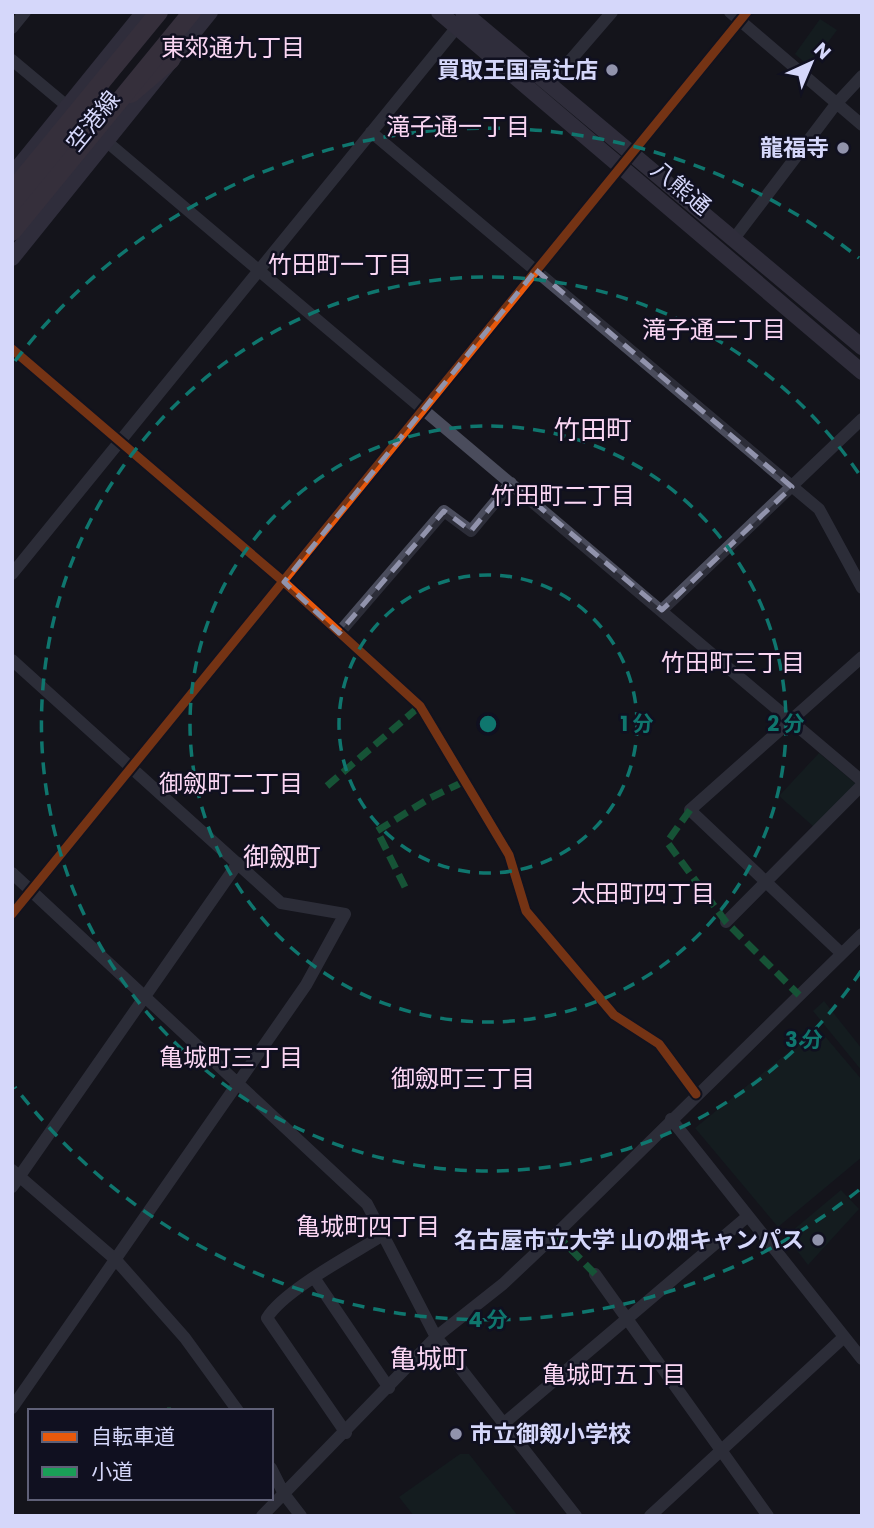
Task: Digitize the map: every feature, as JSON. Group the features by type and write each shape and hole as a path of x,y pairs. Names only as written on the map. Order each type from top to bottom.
{"highway":[{"path":"15,204 159,12"},
{"path":"12,232 192,12"},
{"path":"15,204 73,143 171,60"}],"main road":[{"name":"空港線","path":"12,175 144,12"},
{"name":"空港線","path":"12,258 209,12"},
{"name":"八熊通","path":"439,12 464,17 549,85 626,161 733,240 862,347"},
{"name":"八熊通","path":"464,17 862,372"}],"street":[{"path":"12,28 25,12"},
{"path":"549,85 612,12"},
{"path":"12,915 626,161 739,15 862,125"},
{"path":"12,574 464,17"},
{"path":"12,60 67,106"},
{"path":"733,240 836,104 862,76"},
{"path":"371,132 818,509 862,588"},
{"path":"106,141 261,269 862,783 726,922"},
{"path":"12,349 284,582 420,706 509,855 526,911 541,932 614,1015 659,1044 696,1094"},
{"path":"662,610 862,419"},
{"path":"339,633 444,511 471,531 511,483"},
{"path":"12,660 281,903 345,914 306,985 12,1408"},
{"path":"841,953 690,810 789,719 860,662"},
{"path":"236,1409 185,1338 116,1259 15,1178 147,996 239,863"},
{"path":"12,873 147,996 237,1085 300,1139 367,1204 436,1337 576,1516"},
{"path":"262,1516 346,1433 436,1337 503,1284 862,934"},
{"path":"671,1119 862,1359"},
{"path":"503,1424 748,1216"},
{"path":"346,1433 267,1318 272,1310 315,1279 383,1235"},
{"path":"595,1274 768,1516"},
{"path":"315,1279 389,1388"},
{"path":"650,1516 844,1337"},
{"path":"273,1472 284,1494 301,1516"}],"highlighted area":[{"path":"536,270 792,487 662,610 511,483 471,531 444,511 339,633 284,582"}],"green space":[{"path":"820,19 837,30 810,67 795,54"},
{"path":"819,753 856,784 814,827 779,796"},
{"path":"824,1001 862,1049 862,1071 813,1011"},
{"path":"818,1028 862,1080 862,1157 778,1227 695,1128"},
{"path":"841,1190 859,1209 808,1265 786,1236"},
{"path":"460,1454 469,1454 518,1516 414,1516 399,1497"}],"marked path":[{"path":"327,786 420,706"},
{"path":"405,887 377,831 430,798 463,782"},
{"path":"690,810 667,842 726,922 799,995"},
{"path":"556,1234 595,1274"}],"cycle path":[{"path":"12,914 747,12"},
{"path":"12,349 284,582 420,706 509,855 526,911 614,1015 659,1044 696,1094"}],"place":[{"name":"買取王国高辻店","path":"612,70"},
{"name":"龍福寺","path":"843,148"},
{"name":"名古屋市立大学 山の畑キャンパス","path":"818,1240"},
{"name":"市立御剱小学校","path":"456,1434"}],"district":[{"name":"東郊通九丁目","path":"233,47"},
{"name":"滝子通一丁目","path":"458,126"},
{"name":"竹田町一丁目","path":"340,264"},
{"name":"滝子通二丁目","path":"714,329"},
{"name":"竹田町","path":"593,430"},
{"name":"竹田町二丁目","path":"563,495"},
{"name":"竹田町三丁目","path":"733,662"},
{"name":"御劔町二丁目","path":"231,783"},
{"name":"御劔町","path":"282,857"},
{"name":"太田町四丁目","path":"643,893"},
{"name":"亀城町三丁目","path":"231,1057"},
{"name":"御劔町三丁目","path":"463,1078"},
{"name":"亀城町四丁目","path":"368,1226"},
{"name":"亀城町","path":"429,1359"},
{"name":"亀城町五丁目","path":"614,1374"}]}
